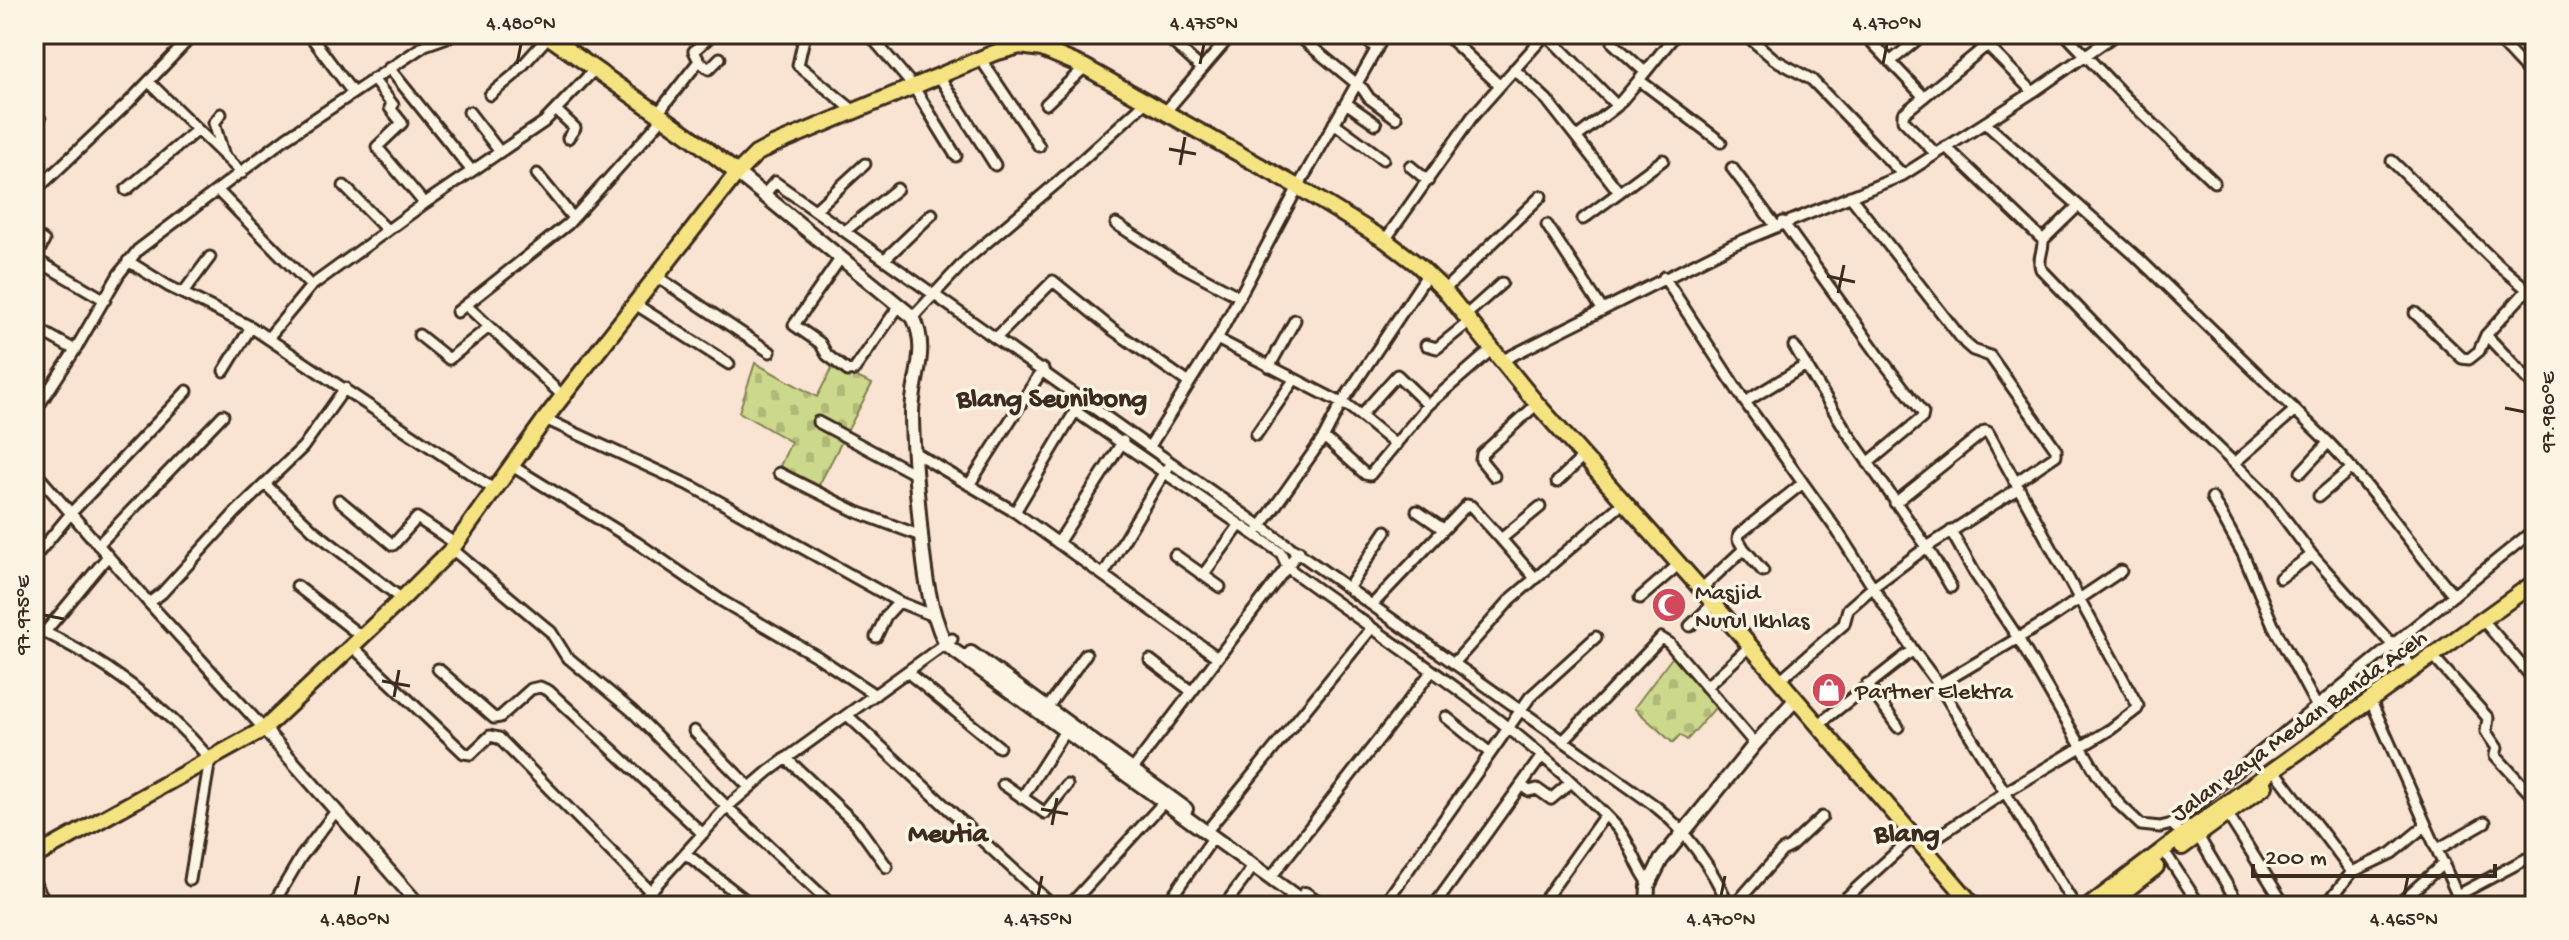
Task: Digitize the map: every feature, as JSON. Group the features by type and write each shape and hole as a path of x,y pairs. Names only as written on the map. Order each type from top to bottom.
{"highway":[{"path":"547,35 661,115 751,186"},
{"path":"34,857 264,729 402,599 454,546 545,419 656,276 751,186 756,154 980,58 1011,40 1085,67 1148,100 1385,240 1444,290 1537,404 1714,603 1974,906"},
{"name":"Jalan Raya Medan Banda Aceh","path":"2106,906 2168,857 2185,834 2228,815 2488,626 2535,582"},
{"name":"Jalan Raya Medan Banda Aceh","path":"2089,906 2413,668 2535,592"}],"main road":[{"path":"751,186 913,317 919,330 922,345 912,412 915,474 925,576 934,616 946,640 1065,731 1133,769 1212,832 1275,872 1308,902"},
{"path":"946,640 1048,707 1163,803 1212,832"},
{"path":"1648,894 1661,860 1755,744 1796,699"},
{"path":"1242,853 1253,867 1293,895 1323,906"}],"street":[{"path":"34,192 149,82 194,34"},
{"path":"309,34 353,93"},
{"path":"34,413 128,261 145,244 286,138 389,68 425,45 456,34"},
{"path":"713,34 694,51 699,61 709,69 720,58"},
{"path":"805,34 798,65 853,110"},
{"path":"869,34 913,86 956,156"},
{"path":"878,45 889,34"},
{"path":"1042,49 1052,34"},
{"path":"1166,111 1232,34"},
{"path":"1296,34 1396,118"},
{"path":"1359,34 1377,49"},
{"path":"1150,446 1217,339 1385,34"},
{"path":"1445,34 1499,85"},
{"path":"1385,240 1472,117 1546,34 1617,106"},
{"path":"1577,137 1617,106 1676,34"},
{"path":"1745,34 1774,59 1812,80 1903,175"},
{"path":"1864,34 1924,97"},
{"path":"1890,62 1924,34"},
{"path":"1976,34 2033,92"},
{"path":"2065,34 2127,99 2214,182"},
{"path":"1324,437 1368,475 1428,405 1496,355 1602,309 1779,223 1903,175 2033,92 2116,34"},
{"path":"2493,34 2535,79"},
{"path":"490,95 514,75 547,35"},
{"path":"1169,39 1202,69"},
{"path":"1613,43 1645,72"},
{"path":"1936,154 1902,119 1903,114 1987,45"},
{"path":"2523,66 2535,57"},
{"path":"980,58 1039,146"},
{"path":"563,396 489,327 461,308 573,218 661,115 699,61"},
{"path":"1046,104 1085,67"},
{"path":"389,68 472,171"},
{"path":"268,338 311,286 424,203 544,122 595,69"},
{"path":"1514,69 1547,100 1619,192"},
{"path":"939,76 995,165"},
{"path":"373,79 402,123 377,143 377,147 424,203"},
{"path":"1639,80 1721,142"},
{"path":"149,82 242,173"},
{"path":"913,317 966,260 1148,100"},
{"path":"1346,103 1376,124"},
{"path":"556,110 575,128 568,138"},
{"path":"469,112 500,152"},
{"path":"221,114 214,123 224,156"},
{"path":"1334,123 1383,159"},
{"path":"1985,123 2138,258 2328,443 2352,468 2454,595"},
{"path":"126,190 197,130"},
{"path":"1946,147 2043,240 2044,249 2039,263 2041,269 2142,374 2267,495 2312,555 2413,668"},
{"path":"1583,219 1663,160"},
{"path":"2392,161 2531,293 2486,335 2479,351 2471,358 2465,359 2415,313"},
{"path":"815,210 865,164"},
{"path":"1410,166 1428,181"},
{"path":"1732,168 1779,223 1923,413 1922,418 1868,463"},
{"path":"537,174 573,218"},
{"path":"751,186 775,182 1043,369 1654,805 1684,833 1731,906 1782,851 1822,817"},
{"path":"344,186 387,230"},
{"path":"845,231 897,189"},
{"path":"218,191 311,286"},
{"path":"1444,290 1541,196"},
{"path":"1780,680 1844,624 1848,609 1873,587 2056,455 2056,449 1990,356 1973,350 1965,343 1850,196"},
{"path":"2043,240 2078,206"},
{"path":"885,259 932,214"},
{"path":"1116,224 1180,265 1240,297"},
{"path":"1547,225 1602,309"},
{"path":"34,234 44,241 35,260 105,300"},
{"path":"183,293 210,257"},
{"path":"840,259 794,325 820,343 835,363 848,371 854,370 899,306"},
{"path":"128,261 251,327 495,490"},
{"path":"1254,535 1324,437 1341,404 1427,275"},
{"path":"656,276 770,352"},
{"path":"1664,277 1745,402 1939,685 2075,906"},
{"path":"997,337 1053,281 1112,329 1189,383"},
{"path":"1426,345 1437,348 1502,283"},
{"path":"635,304 729,364"},
{"path":"1269,367 1295,320"},
{"path":"34,327 75,350"},
{"path":"224,371 251,327"},
{"path":"419,335 449,359 489,327"},
{"path":"2486,335 2535,387"},
{"path":"1217,339 1361,415 1396,445"},
{"path":"1794,346 1951,587"},
{"path":"1745,402 1806,365"},
{"path":"969,485 1043,369"},
{"path":"1361,415 1397,375 1428,405"},
{"path":"1256,435 1294,380"},
{"path":"150,602 303,447 345,388"},
{"path":"34,558 76,508 187,391"},
{"path":"1015,512 1083,398"},
{"path":"1494,476 1481,460 1482,454 1537,404"},
{"path":"1075,411 1284,557 1288,568 1509,727 1542,756 1605,815 1632,847 1648,894 1637,906"},
{"path":"2234,463 2294,411"},
{"path":"102,540 223,415"},
{"path":"545,419 695,488 899,602 934,616"},
{"path":"818,422 915,474"},
{"path":"1058,543 1130,431"},
{"path":"1844,903 1919,841 2111,729 2138,706 1989,433 1985,431 1895,503"},
{"path":"2301,472 2328,443"},
{"path":"914,452 1015,512 1217,657"},
{"path":"1557,482 1584,456"},
{"path":"1103,575 1172,461"},
{"path":"512,466 875,695"},
{"path":"2319,496 2352,468"},
{"path":"779,473 857,512 921,536"},
{"path":"35,474 76,508 102,540 108,556 336,811 412,903"},
{"path":"1763,571 1744,549 1738,539 1739,534 1803,483"},
{"path":"265,484 313,530 402,599"},
{"path":"2212,498 2243,554 2273,625 2317,707"},
{"path":"339,500 392,545 397,544 417,518 454,546 551,632 566,656 632,711 727,807 833,906"},
{"path":"1455,662 1511,599 1624,502"},
{"path":"1373,604 1443,529 1470,505 1535,578"},
{"path":"1501,539 1540,507"},
{"path":"1417,511 1443,529"},
{"path":"1203,575 1239,526"},
{"path":"2185,834 2317,707 2535,529"},
{"path":"1349,587 1386,531"},
{"path":"1951,531 2104,784 2136,823 2185,834 2238,903"},
{"path":"1701,589 1744,549"},
{"path":"1133,769 1299,551"},
{"path":"1175,555 1220,587"},
{"path":"2280,578 2312,555"},
{"path":"45,632 108,556"},
{"path":"1640,598 1678,565"},
{"path":"1939,685 2121,571"},
{"path":"297,586 357,641 466,755 490,736 499,738 650,891"},
{"path":"876,637 886,616 899,602"},
{"path":"1690,626 1714,603"},
{"path":"2488,626 2535,681"},
{"path":"34,627 98,661 138,690 193,739 210,759 190,880"},
{"path":"1171,898 1212,832 1371,629"},
{"path":"1383,906 1522,709 1553,674 1596,637"},
{"path":"1564,740 1660,638 1669,643 1755,744"},
{"path":"637,906 702,833 749,787 946,640"},
{"path":"1706,687 1750,646"},
{"path":"1819,724 1913,650"},
{"path":"1048,707 1086,654"},
{"path":"1150,660 1191,691"},
{"path":"2438,662 2488,718 2486,732 2497,748 2495,755 2535,799"},
{"path":"438,669 494,718 500,717 531,689 540,687 549,691 702,833"},
{"path":"1275,872 1432,671"},
{"path":"907,672 999,747"},
{"path":"1867,684 1898,727"},
{"path":"2374,708 2462,906"},
{"path":"847,715 1053,906"},
{"path":"1446,717 1490,753"},
{"path":"694,731 749,787"},
{"path":"1022,798 1065,731"},
{"path":"1434,906 1542,756"},
{"path":"786,758 856,824 887,867"},
{"path":"2279,776 2352,872"},
{"path":"1521,785 1529,791 1537,789 1551,799 1571,782"},
{"path":"1003,784 1046,813 1067,785"},
{"path":"1069,906 1163,803"},
{"path":"292,906 275,901 301,857 336,811"},
{"path":"1540,906 1605,815"},
{"path":"2228,815 2285,906"},
{"path":"2438,849 2485,822"},
{"path":"2325,906 2352,872 2392,853 2426,825"},
{"path":"685,853 753,906"},
{"path":"2168,857 2200,906"},
{"path":"2458,895 2526,859"},
{"path":"2396,906 2444,863"},
{"path":"1224,906 1253,867"},
{"path":"34,882 48,906"},
{"path":"1285,906 1293,895"},
{"path":"2223,906 2232,900 2238,903"}],"green space":[{"path":"755,363 817,397 833,366 872,384 818,487 780,466 791,442 739,412"},
{"path":"1674,655 1716,707 1687,740 1680,735 1673,743 1634,708"}],"place":[{"name":"Masjid Nurul Ikhlas","path":"1669,605"},
{"name":"Partner Elektra","path":"1829,690"}],"district":[{"name":"Blang Seunibong","path":"1052,396"},
{"name":"Meutia","path":"948,831"},
{"name":"Blang","path":"1907,831"}]}
